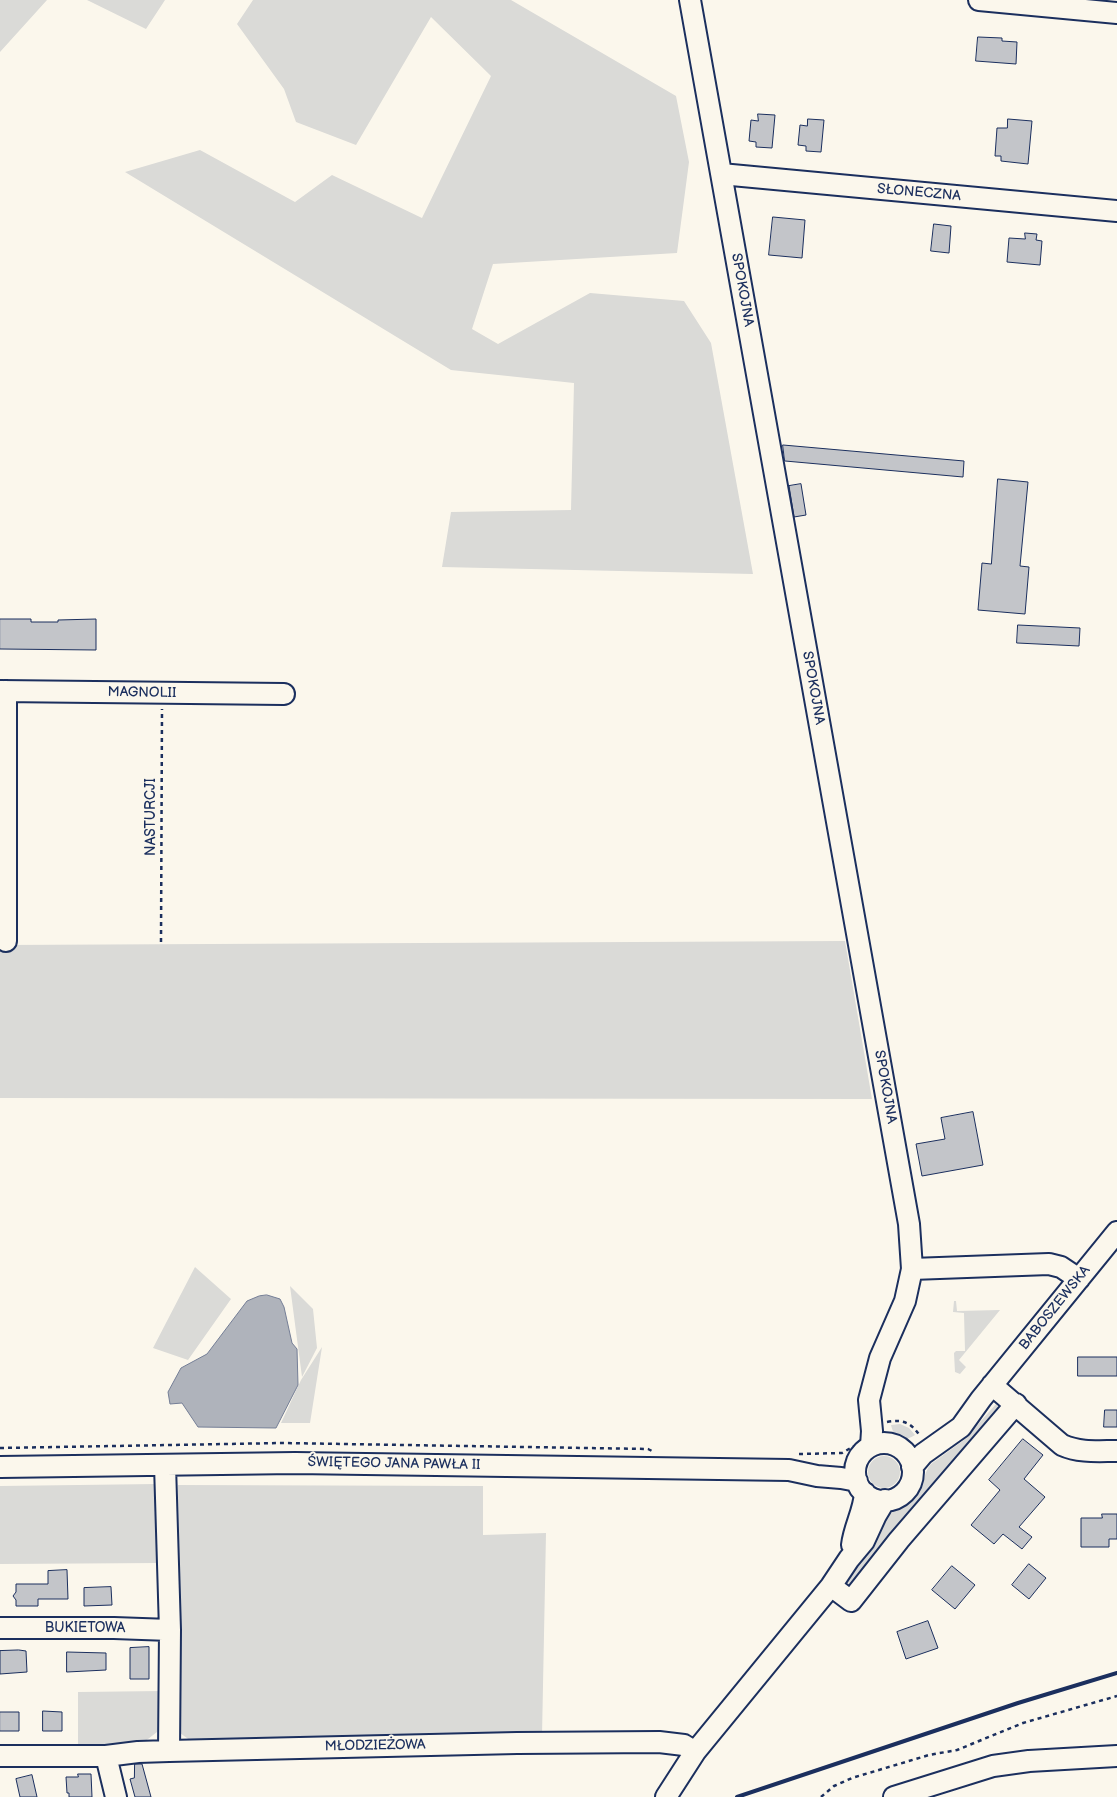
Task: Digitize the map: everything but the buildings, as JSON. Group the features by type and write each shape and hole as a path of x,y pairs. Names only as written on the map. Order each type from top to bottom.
{"street":[{"name":"SPOKOJNA","path":"690,0 910,1232 912,1269 905,1301 880,1358 869,1400 878,1423 880,1449"},
{"path":"979,0 1117,13"},
{"name":"SŁONECZNA","path":"721,174 1117,211"},
{"path":"3,691 6,942"},
{"name":"MAGNOLII","path":"3,691 284,694"},
{"name":"BABOSZEWSKA","path":"912,1467 923,1454 961,1427 992,1385 1117,1232"},
{"path":"912,1269 1049,1264 1061,1267 1079,1279"},
{"path":"992,1385 1062,1445 1073,1450 1117,1451"},
{"path":"830,1586 851,1601 899,1540 1016,1404"},
{"name":"BABOSZEWSKA","path":"880,1449 909,1445 922,1439 954,1417 973,1409"},
{"path":"849,1559 854,1532 862,1510 861,1487 856,1467 880,1449 910,1460 912,1475 906,1490 893,1499 885,1500 870,1497 861,1487"},
{"name":"ŚWIĘTEGO JANA PAWŁA II","path":"0,1467 295,1462 789,1462 838,1464 880,1449"},
{"name":"ŚWIĘTEGO JANA PAWŁA II","path":"789,1462 817,1476 849,1479 861,1487"},
{"path":"165,1465 170,1630 169,1751"},
{"path":"666,1797 695,1752 830,1586 864,1541 885,1500"},
{"name":"BUKIETOWA","path":"0,1628 170,1630"},
{"name":"MŁODZIEŻOWA","path":"0,1756 106,1756 169,1751 517,1743 659,1742 684,1745 695,1752"},
{"path":"106,1756 116,1797"},
{"path":"894,1797 993,1766 1029,1761 1117,1756"}],"path":[{"name":"NASTURCJI","path":"161,942 162,693"},
{"path":"789,1462 848,1451 859,1441 862,1426 878,1423 896,1420 909,1423 922,1439"},
{"path":"0,1448 283,1443 648,1449 655,1452"},
{"path":"821,1797 834,1786 852,1778 929,1755 957,1750 1023,1723 1117,1696"}],"shaded area":[{"path":"0,0 47,0 0,52"},
{"path":"87,0 165,0 146,29"},
{"path":"253,0 511,0 676,96 689,162 677,253 493,264 472,329 498,344 590,293 684,301 711,343 753,574 442,567 451,512 571,510 574,383 451,370 125,172 200,150 295,202 332,175 422,218 491,76 431,17 356,145 296,122 284,89 237,24"},
{"path":"845,941 872,1099 0,1098 0,945"},
{"path":"195,1267 231,1299 188,1360 153,1348"},
{"path":"290,1286 313,1309 317,1348 302,1377"},
{"path":"267,1295 280,1299 284,1307 292,1343 297,1349 298,1385 276,1428 198,1427 182,1403 170,1404 168,1392 181,1368 207,1354 247,1301"},
{"path":"954,1301 956,1301 957,1311 1000,1310 959,1360 966,1367 960,1374 955,1372 954,1353 956,1351 965,1351 964,1313 953,1312"},
{"path":"322,1347 310,1423 281,1423 301,1380"},
{"path":"996,1404 1000,1410 858,1585 842,1589 866,1556 887,1517 913,1500 919,1492 931,1464 964,1440"},
{"path":"900,1424 909,1428 915,1435 903,1439 894,1434 891,1425"},
{"path":"884,1456 890,1457 895,1461 899,1466 899,1478 895,1483 890,1487 884,1488 878,1487 873,1483 869,1478 868,1472 869,1466 873,1461 878,1457"},
{"path":"157,1484 160,1563 0,1564 0,1486"},
{"path":"178,1485 483,1486 483,1535 546,1533 542,1736 191,1741 180,1733"},
{"path":"163,1691 163,1714 157,1732 139,1746 78,1747 78,1692"}],"railway":[{"path":"737,1797 1018,1703 1117,1673"}]}
